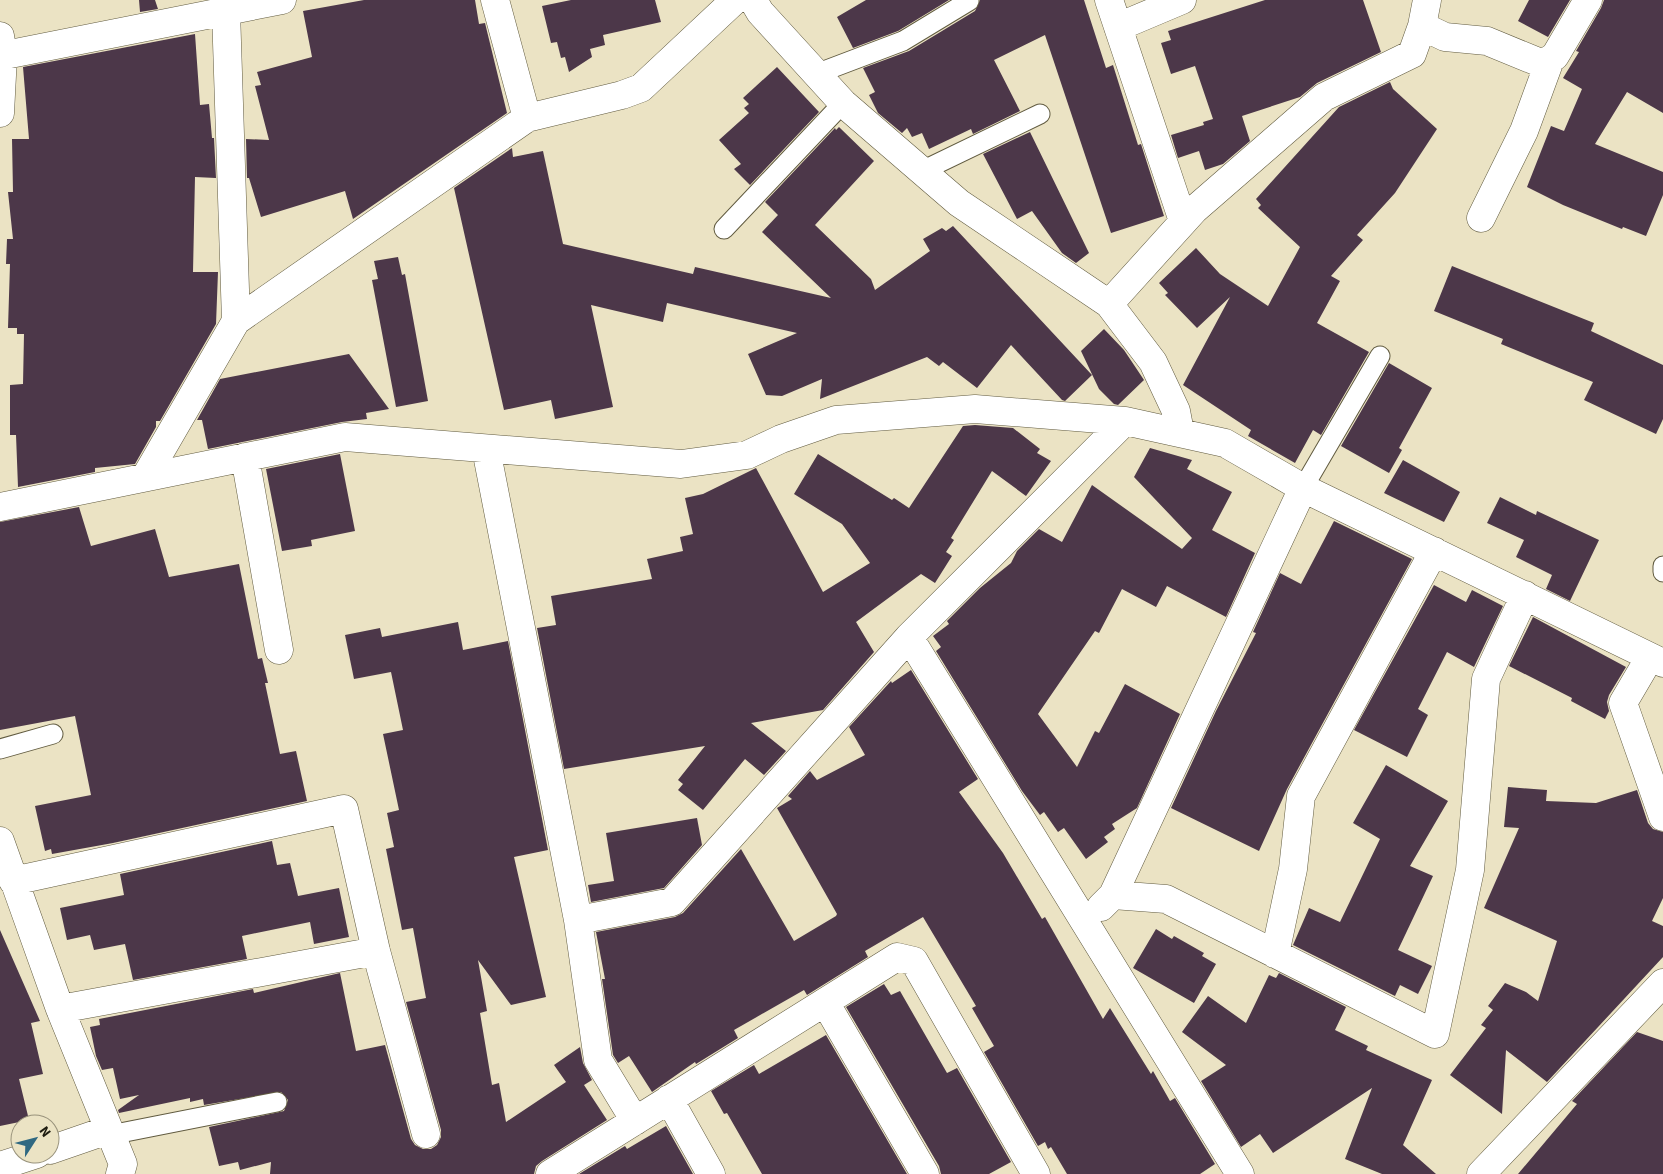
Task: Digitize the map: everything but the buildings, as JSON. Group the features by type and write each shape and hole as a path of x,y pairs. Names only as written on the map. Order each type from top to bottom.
{"street":[{"path":"0,113 1,49 282,0"},
{"path":"495,0 527,118"},
{"path":"146,476 236,321 527,118 622,95 641,88 735,0"},
{"path":"1109,0 1182,221"},
{"path":"1118,27 1182,0"},
{"path":"1424,13 1446,37 1487,41 1543,64 1556,56 1588,0"},
{"path":"760,4 816,74 843,103 959,203 1109,304 1153,362 1176,411 1180,432"},
{"path":"226,11 236,321"},
{"path":"1109,304 1182,221 1324,97 1412,54 1424,13"},
{"path":"1481,218 1524,131 1550,60"},
{"path":"0,507 345,437 680,464 747,454 781,439 836,420 975,409 1125,421 1225,443 1303,488 1657,660 1623,703 1663,817"},
{"path":"578,920 672,902 909,637 1125,421"},
{"path":"486,448 578,920 598,1060 635,1121"},
{"path":"245,456 279,650"},
{"path":"1086,921 1113,895 1303,488"},
{"path":"1275,954 1293,869 1302,796 1434,551"},
{"path":"1113,895 1166,899 1435,1034 1470,870 1486,679 1525,595"},
{"path":"909,637 1086,921 1240,1174"},
{"path":"13,881 344,809 376,950 426,1134"},
{"path":"0,841 60,1009 123,1164 120,1174"},
{"path":"60,1009 376,950"},
{"path":"550,1174 897,957 914,961 1036,1174"},
{"path":"1481,1174 1663,983"},
{"path":"825,1002 925,1174"},
{"path":"669,1099 711,1174"},
{"path":"60,1147 109,1133"}],"lane":[{"path":"816,74 903,41 969,1"},
{"path":"724,229 843,103"},
{"path":"922,171 1040,114"},
{"path":"1303,488 1380,356"},
{"path":"1663,566 1663,572"},
{"path":"0,750 52,734"},
{"path":"109,1133 277,1102"}]}
